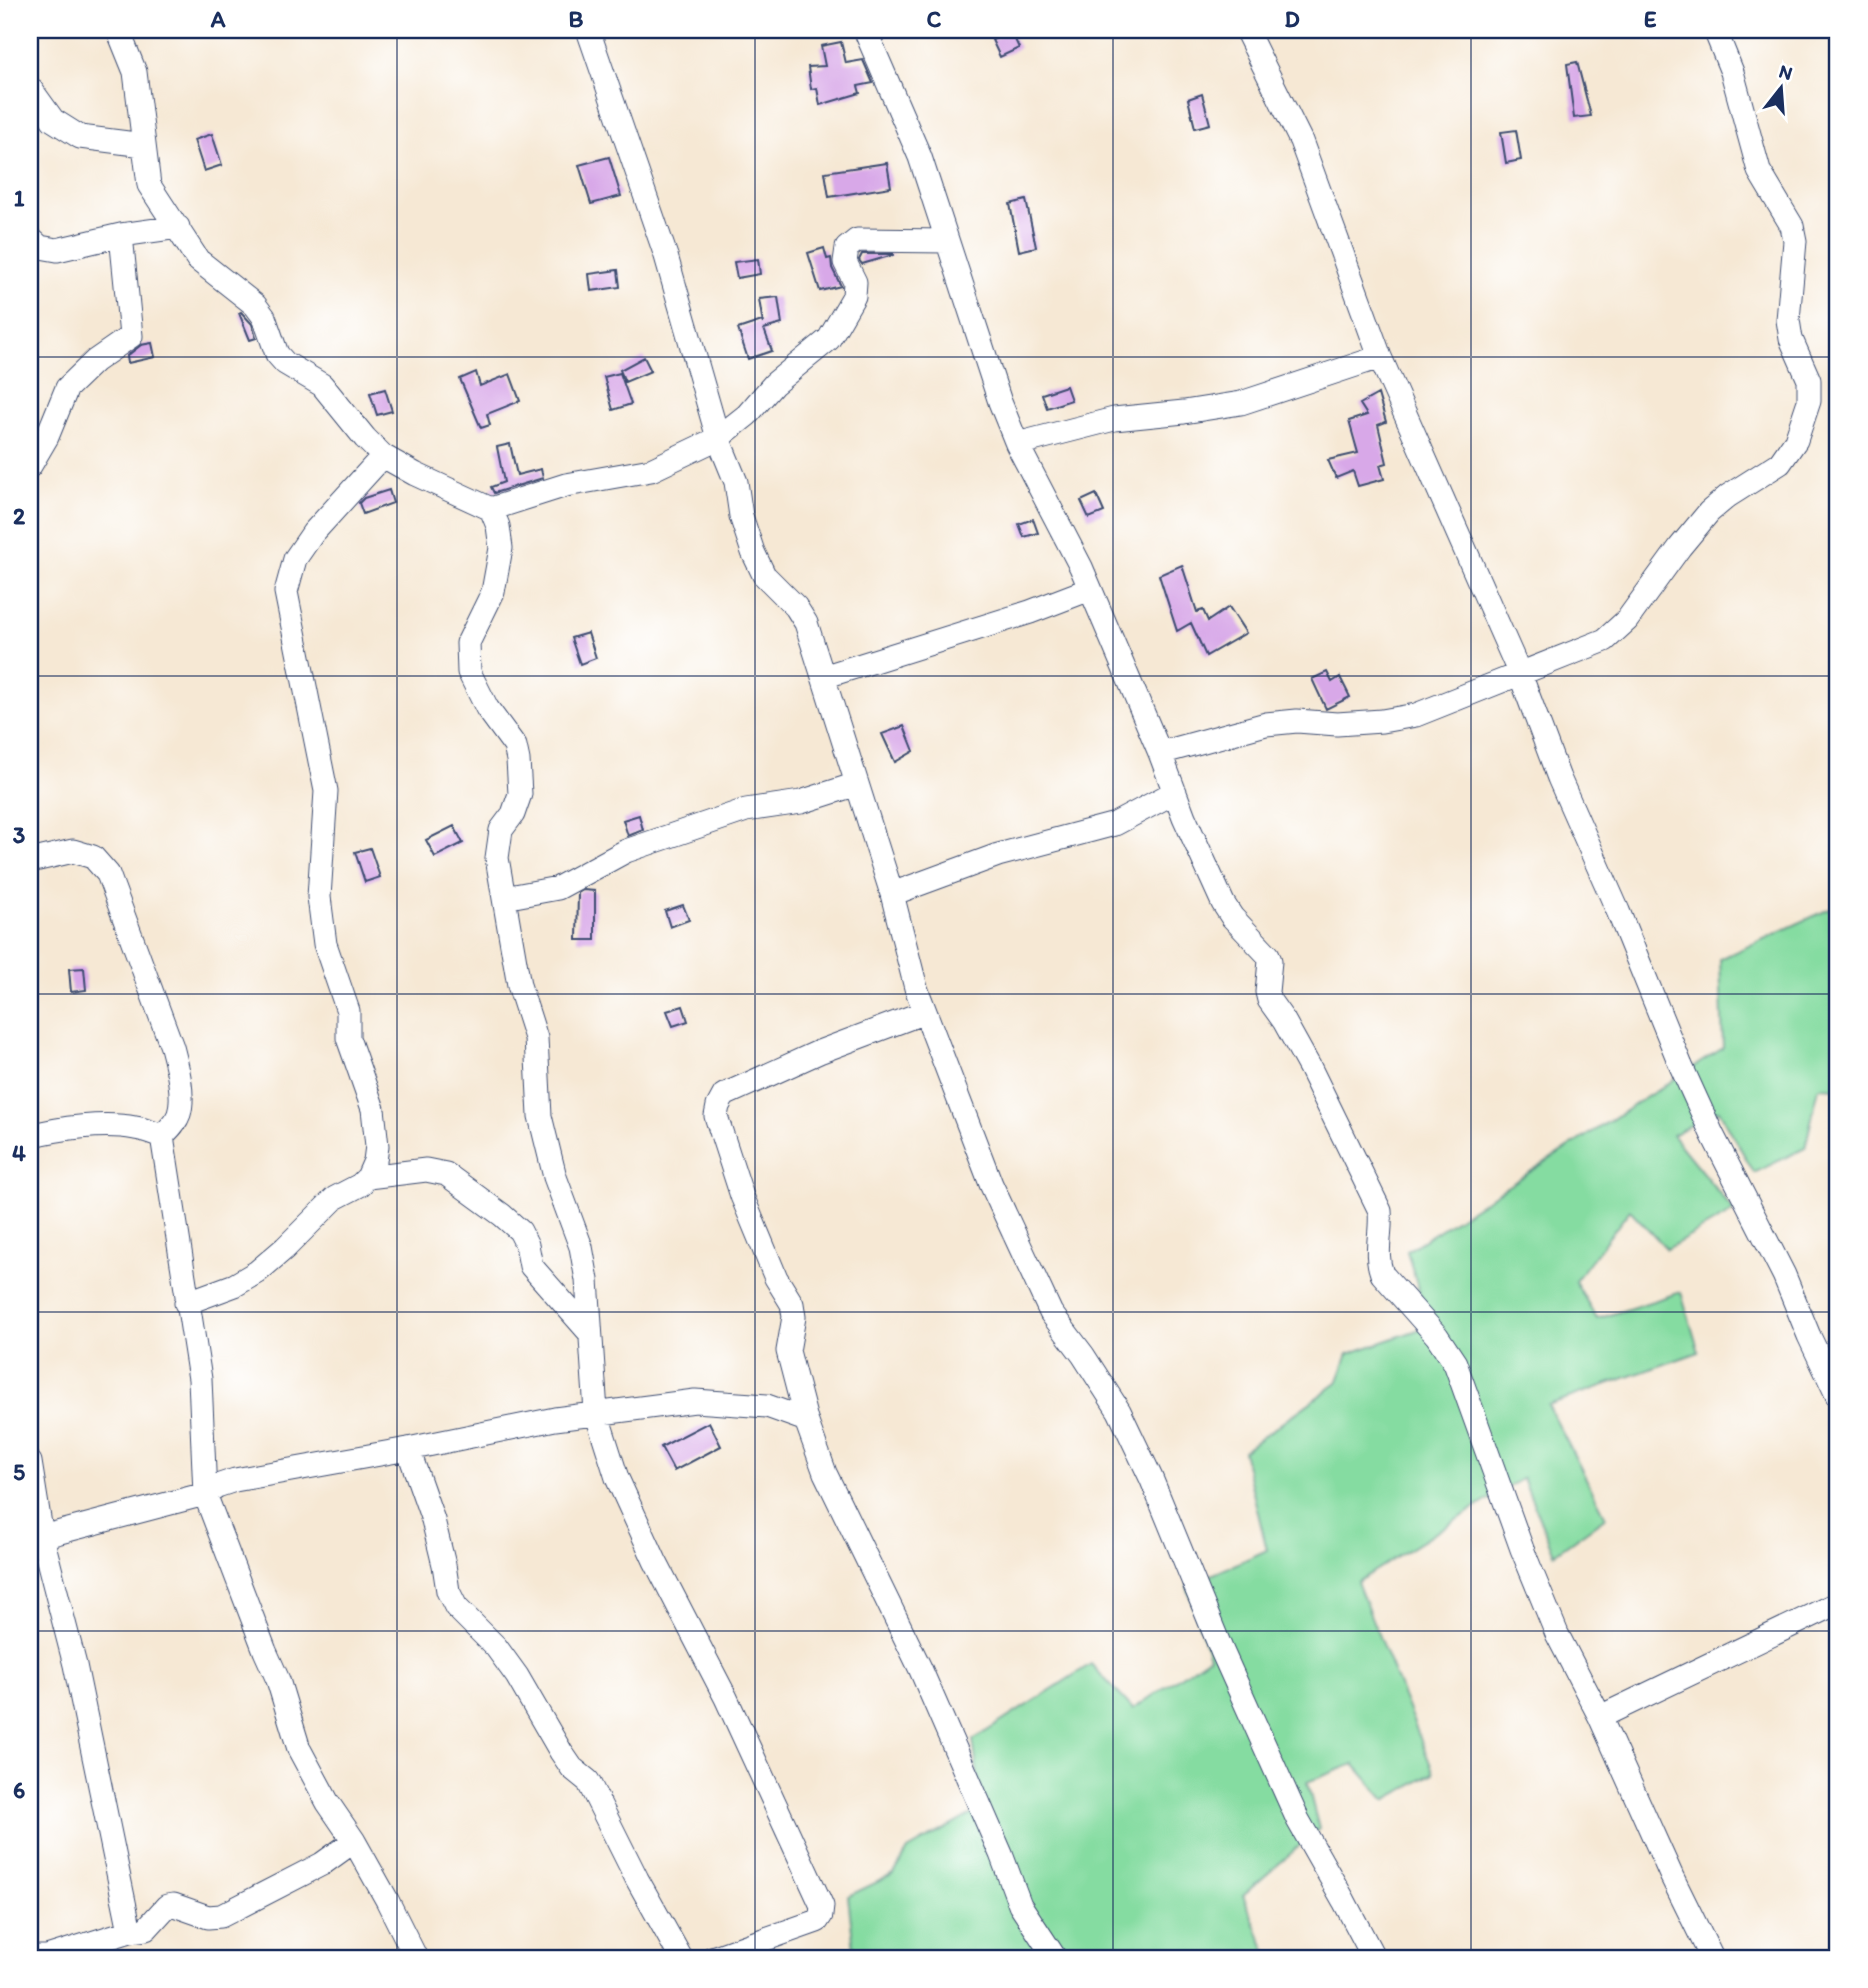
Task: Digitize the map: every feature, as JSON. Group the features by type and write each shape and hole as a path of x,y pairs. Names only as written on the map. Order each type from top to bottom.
{"street":[{"path":"118,30 135,72 149,185 198,260 255,305 264,317 277,354 285,363 322,385 383,456 491,509 566,485 651,470 718,438 747,415 774,384 829,339 854,296 855,282 845,262 847,248 857,240 947,241"},
{"path":"588,30 666,256 718,438 736,482 741,516 753,551 764,575 796,607 806,623 892,894 925,1012 990,1184 1051,1313 1083,1355 1119,1412 1151,1478 1222,1651 1298,1820 1374,1958"},
{"path":"865,30 920,157 1000,402 1017,444 1090,589 1223,904 1268,955 1269,1000 1310,1068 1380,1211 1378,1264 1382,1274 1437,1336 1455,1363 1522,1549 1557,1634 1600,1717 1672,1877 1712,1958"},
{"path":"1246,30 1301,141 1380,357 1520,674 1559,778 1618,911 1681,1066 1712,1134 1784,1275 1838,1397"},
{"path":"1160,753 1266,724 1297,721 1337,724 1382,721 1416,715 1605,640 1628,620 1680,547 1709,512 1728,496 1780,463 1796,440 1809,401 1809,380 1791,339 1788,320 1795,241 1792,226 1759,171 1736,83 1715,30"},
{"path":"30,88 53,120 80,137 144,145"},
{"path":"30,238 40,247 57,250 121,235 178,227"},
{"path":"30,466 47,437 67,388 95,361 131,336 121,235"},
{"path":"1017,444 1114,419 1241,403 1380,357"},
{"path":"187,1303 235,1285 257,1272 335,1198 360,1185 368,1177 375,1161 377,1146 373,1110 348,1038 348,1011 326,944 319,897 326,791 286,592 295,559 313,533 383,456"},
{"path":"491,509 498,526 501,548 493,592 468,643 469,672 481,696 515,746 518,760 520,794 513,814 501,830 497,858 519,985 536,1038 540,1116 555,1177 581,1247 587,1280 596,1412 617,1478 655,1560 726,1698 822,1906 817,1921 712,1958"},
{"path":"823,677 1030,612 1090,589"},
{"path":"504,898 558,888 626,850 746,810 801,802 857,784"},
{"path":"892,894 998,855 1115,824 1175,792"},
{"path":"30,861 73,851 93,857 108,874 172,1046 176,1064 179,1113 173,1125 162,1136"},
{"path":"925,1012 807,1057 724,1095 716,1116 743,1196 776,1278 792,1304 794,1317 789,1351 806,1420 825,1473 920,1668 1002,1854 1020,1905 1055,1958"},
{"path":"30,1136 117,1125 162,1136"},
{"path":"162,1136 200,1379 205,1494 278,1680 299,1749 328,1803 354,1841 416,1958"},
{"path":"368,1177 426,1170 446,1174 520,1231 527,1245 531,1266 590,1333"},
{"path":"767,1406 795,1375"},
{"path":"36,1539 205,1494 217,1486 235,1480 596,1412 695,1401 767,1406 806,1420"},
{"path":"408,1449 433,1520 448,1591 456,1606 496,1647 517,1676 561,1752 572,1768 588,1781 681,1958"},
{"path":"30,1462 36,1539 75,1665 130,1931"},
{"path":"1600,1717 1838,1603"},
{"path":"41,1957 130,1931 146,1929 167,1906 173,1905 208,1917 221,1916 312,1870 354,1841"}],"green space":[{"path":"1838,905 1838,1088 1819,1087 1805,1148 1754,1173 1719,1110 1672,1135 1734,1211 1667,1249 1630,1210 1575,1281 1597,1319 1681,1292 1699,1352 1548,1405 1606,1517 1554,1554 1523,1478 1357,1582 1434,1773 1385,1800 1354,1764 1307,1782 1319,1829 1243,1895 1269,1958 855,1958 848,1896 894,1874 908,1850 982,1808 973,1740 1091,1664 1133,1709 1209,1657 1187,1586 1267,1550 1243,1451 1337,1383 1348,1354 1429,1326 1407,1251 1723,1048 1720,959"}],"building":[{"path":"1011,31 1019,48 1000,57 992,40"},
{"path":"841,42 846,63 863,60 873,83 858,86 860,93 820,105 817,88 811,89 808,67 825,66 821,46"},
{"path":"1577,62 1591,116 1574,118 1567,64"},
{"path":"1202,94 1210,124 1195,128 1188,99"},
{"path":"1516,130 1521,160 1506,163 1501,132"},
{"path":"212,134 222,165 204,171 194,140"},
{"path":"609,157 621,196 591,204 579,165"},
{"path":"887,163 891,187 829,197 825,172"},
{"path":"1026,200 1036,247 1019,251 1010,204"},
{"path":"824,248 827,259 831,258 832,268 841,286 820,291 808,253"},
{"path":"862,254 893,255 862,264 859,260"},
{"path":"758,259 760,274 737,278 734,262"},
{"path":"618,270 620,287 591,291 589,274"},
{"path":"778,297 782,324 764,329 772,351 748,359 738,329 762,321 763,324 759,299"},
{"path":"239,313 252,324 256,338 250,340"},
{"path":"152,343 155,357 128,363 127,356 141,345"},
{"path":"644,357 651,371 625,382 620,370"},
{"path":"476,372 480,386 510,374 520,401 487,414 490,425 481,428 460,379"},
{"path":"620,373 631,404 613,410 604,377"},
{"path":"1066,386 1071,400 1047,408 1042,394"},
{"path":"385,389 392,411 377,415 370,393"},
{"path":"1378,394 1386,422 1378,425 1387,463 1380,465 1384,479 1358,486 1353,471 1336,478 1328,460 1358,453 1349,421 1367,415 1360,404"},
{"path":"510,444 517,475 541,469 543,478 494,493 491,487 504,482 497,447"},
{"path":"389,490 393,503 363,514 359,503 364,498"},
{"path":"1096,494 1104,512 1089,518 1081,501"},
{"path":"1033,519 1038,533 1024,537 1019,524"},
{"path":"1182,565 1197,612 1203,610 1208,621 1229,607 1246,633 1206,656 1191,623 1177,631 1159,575"},
{"path":"588,633 596,658 580,664 571,638"},
{"path":"1327,672 1332,682 1340,677 1350,697 1326,709 1312,679"},
{"path":"904,726 914,751 895,762 882,734"},
{"path":"639,815 643,830 628,836 623,820"},
{"path":"454,826 463,843 435,857 426,840"},
{"path":"370,848 380,877 365,882 355,852"},
{"path":"583,890 595,891 595,940 577,940 578,893"},
{"path":"683,905 689,920 670,927 665,911"},
{"path":"84,968 86,990 71,992 69,969"},
{"path":"683,1006 688,1021 673,1026 667,1011"},
{"path":"709,1422 721,1446 674,1471 661,1447"}]}
